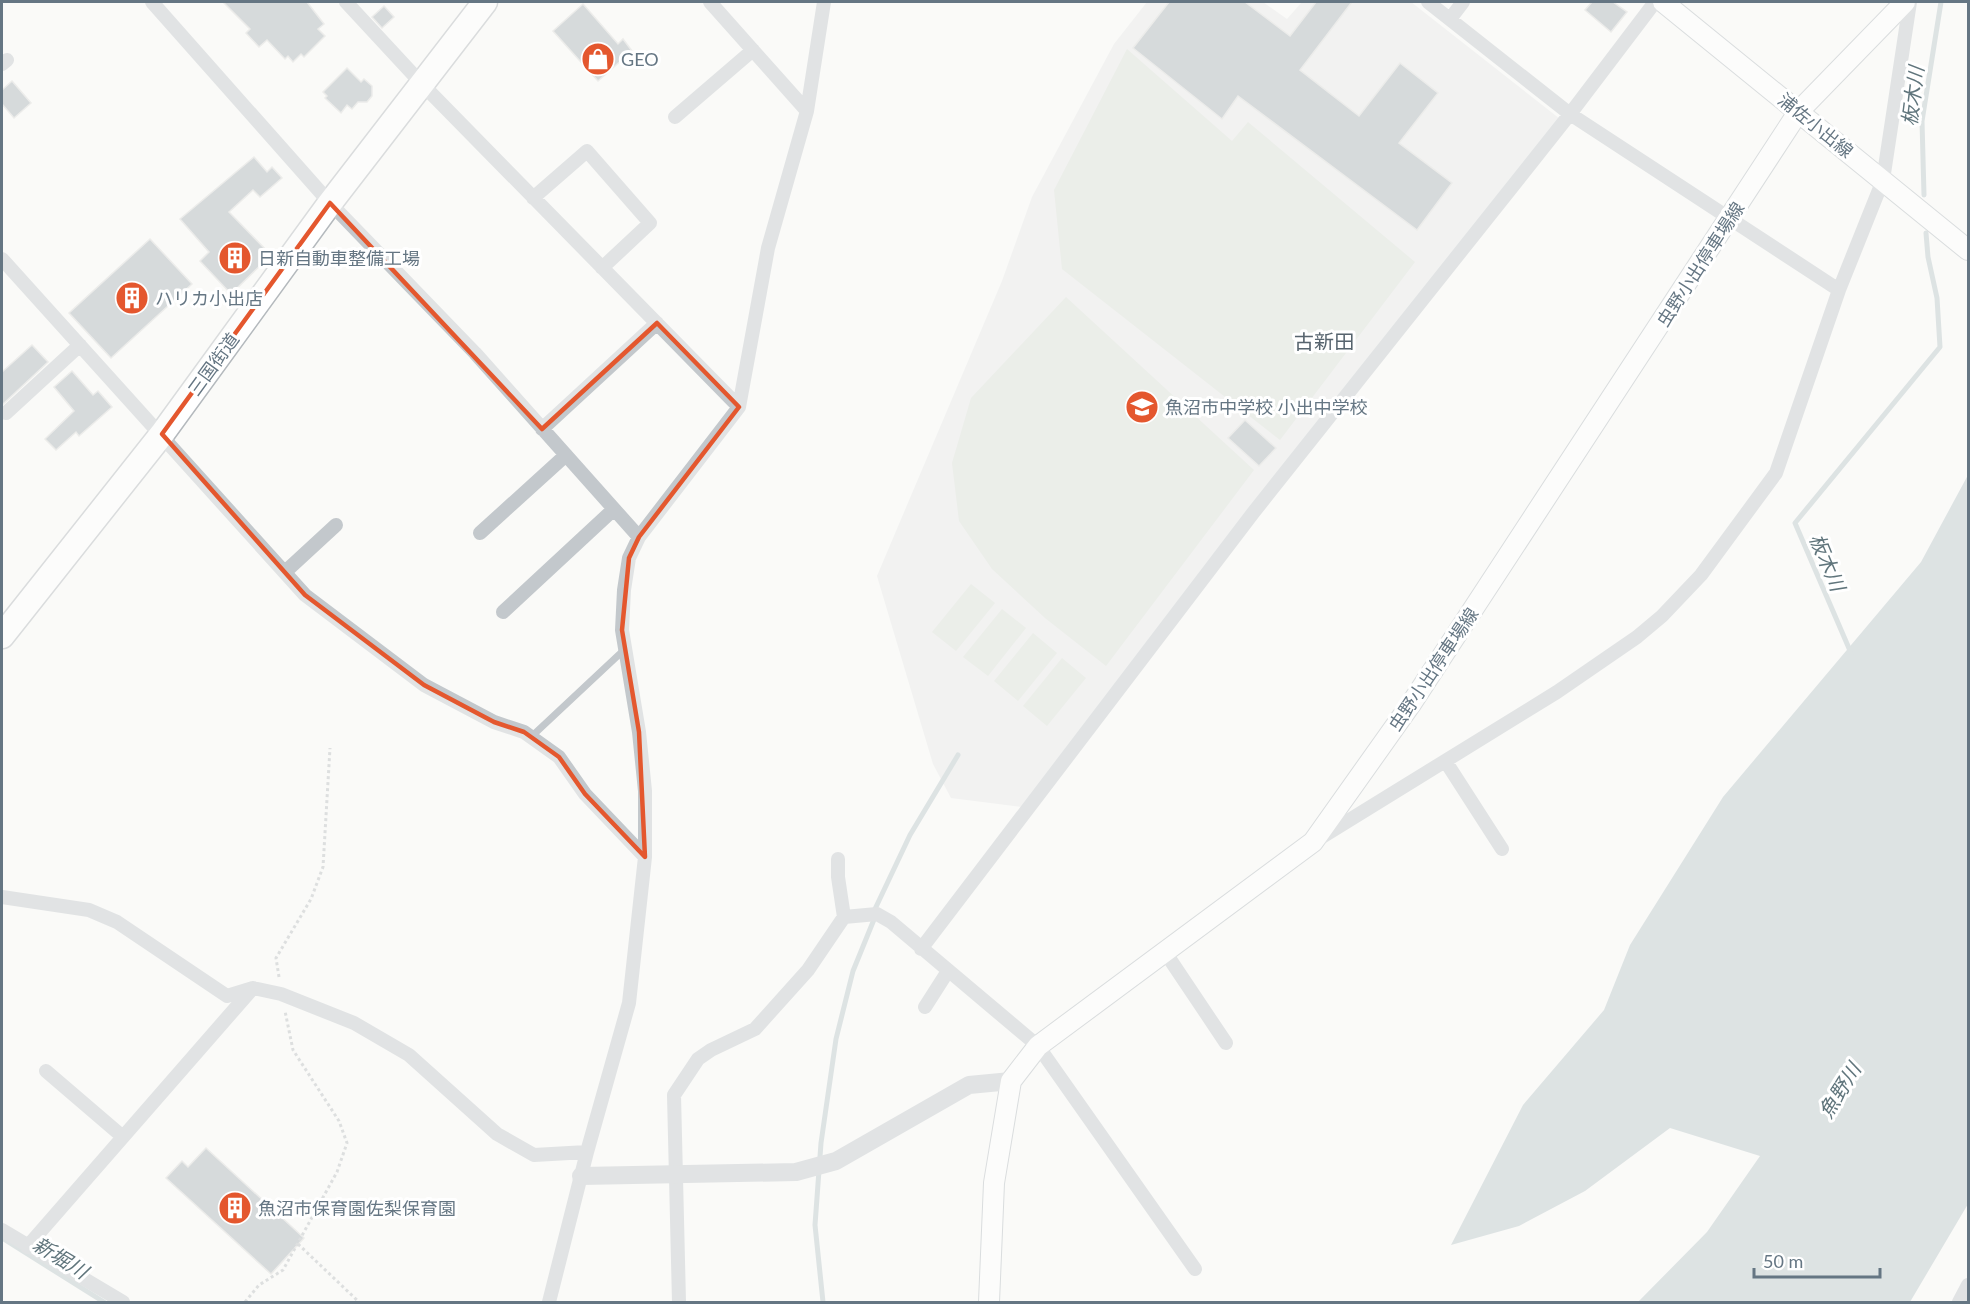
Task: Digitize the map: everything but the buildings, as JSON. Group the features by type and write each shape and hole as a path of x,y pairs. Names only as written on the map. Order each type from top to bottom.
{"highway":[{"name":"三国街道","path":"2,636 162,434 330,203 485,2"}],"main road":[{"name":"浦佐小出線","path":"1663,2 1968,250"},
{"name":"虫野小出停車場線","path":"989,1302 994,1183 1011,1081 1038,1046 1313,842 1411,704 1799,111 1905,2"}],"street":[{"path":"152,2 330,203 475,353 639,537"},
{"path":"346,2 422,84 739,407"},
{"path":"711,2 807,111"},
{"path":"549,1302 587,1152 629,1004 645,857 645,791 639,732 622,630 624,590 629,558 639,537 739,407 768,248 807,111 824,2"},
{"path":"1428,2 1570,114 1728,220 1839,290"},
{"path":"1450,19 1463,2"},
{"path":"921,949 1253,513 1570,114 1655,2"},
{"path":"1313,842 1557,692 1637,637 1662,616 1701,575 1776,473 1839,290 1884,180 1910,2"},
{"path":"675,117 753,50"},
{"path":"533,198 587,151 650,224 602,268"},
{"path":"2,259 305,595 424,685 494,722 524,732 559,757 585,794 645,857"},
{"path":"542,429 657,323"},
{"path":"6,413 80,345"},
{"path":"480,533 566,455"},
{"path":"503,612 614,509"},
{"path":"285,572 336,525"},
{"path":"1446,762 1502,849"},
{"path":"679,1302 674,1095 698,1059 711,1050 755,1029 808,970 844,917 838,877 838,858"},
{"path":"2,897 89,910 117,922 227,996 253,988 281,994 354,1023 409,1055 497,1134 534,1155 587,1152"},
{"path":"844,917 871,915 891,922 1038,1046 1195,1269"},
{"path":"1165,952 1226,1044"},
{"path":"925,1006 948,971"},
{"path":"27,1247 253,988"},
{"path":"46,1071 123,1137"},
{"path":"581,1176 796,1172 831,1163 884,1136 969,1085 1011,1081"},
{"path":"2,1230 101,1297 123,1302"},
{"path":"1959,1302 1968,1285"}],"lane":[{"path":"531,737 625,649"}],"path":[{"path":"245,1302 259,1285 283,1270 337,1172 347,1143 339,1121 293,1050 276,958 311,899 323,867 330,748"},
{"path":"298,1244 358,1302"}],"highlighted area":[{"path":"330,203 542,429 657,323 739,407 639,537 629,558 622,630 639,732 645,857 585,794 559,757 524,732 494,722 424,685 305,595 162,434"}],"shaded area":[{"name":"魚沼市中学校 小出中学校","path":"1147,2 1263,2 1287,19 1302,2 1411,2 1560,119 1031,808 951,798 933,764 877,576 1002,281 1032,197 1114,44"},
{"path":"1127,49 1232,141 1248,122 1415,262 1280,440 1062,269 1054,190"},
{"path":"1066,297 1254,470 1106,666 1045,618 992,569 959,521 952,463 971,398"},
{"path":"971,584 995,603 956,651 932,632"},
{"path":"1002,609 1026,628 988,676 963,657"},
{"path":"1033,633 1057,653 1018,701 994,681"},
{"path":"1062,658 1086,678 1047,726 1023,706"}],"water":[{"name":"魚野川","path":"1968,475 1968,1204 1910,1302 1638,1302 1707,1232 1760,1156 1670,1128 1585,1191 1519,1226 1451,1245 1523,1105 1604,1010 1630,945 1723,797 1921,562"}],"waterway":[{"name":"板木川","path":"1924,195 1922,121 1941,2"},
{"name":"板木川","path":"1851,653 1795,523 1940,347 1937,298 1928,257 1926,233"},
{"path":"823,1302 815,1225 821,1143 836,1039 853,971 875,917 875,909 910,835 958,755"},
{"name":"新堀川","path":"2,1238 104,1302"}],"place":[{"name":"GEO","path":"598,59"},
{"name":"日新自動車整備工場","path":"235,258"},
{"name":"ハリカ小出店","path":"132,298"},
{"name":"魚沼市中学校 小出中学校","path":"1142,407"},
{"name":"魚沼市保育園佐梨保育園","path":"235,1208"}],"district":[{"name":"古新田","path":"1324,341"}]}
